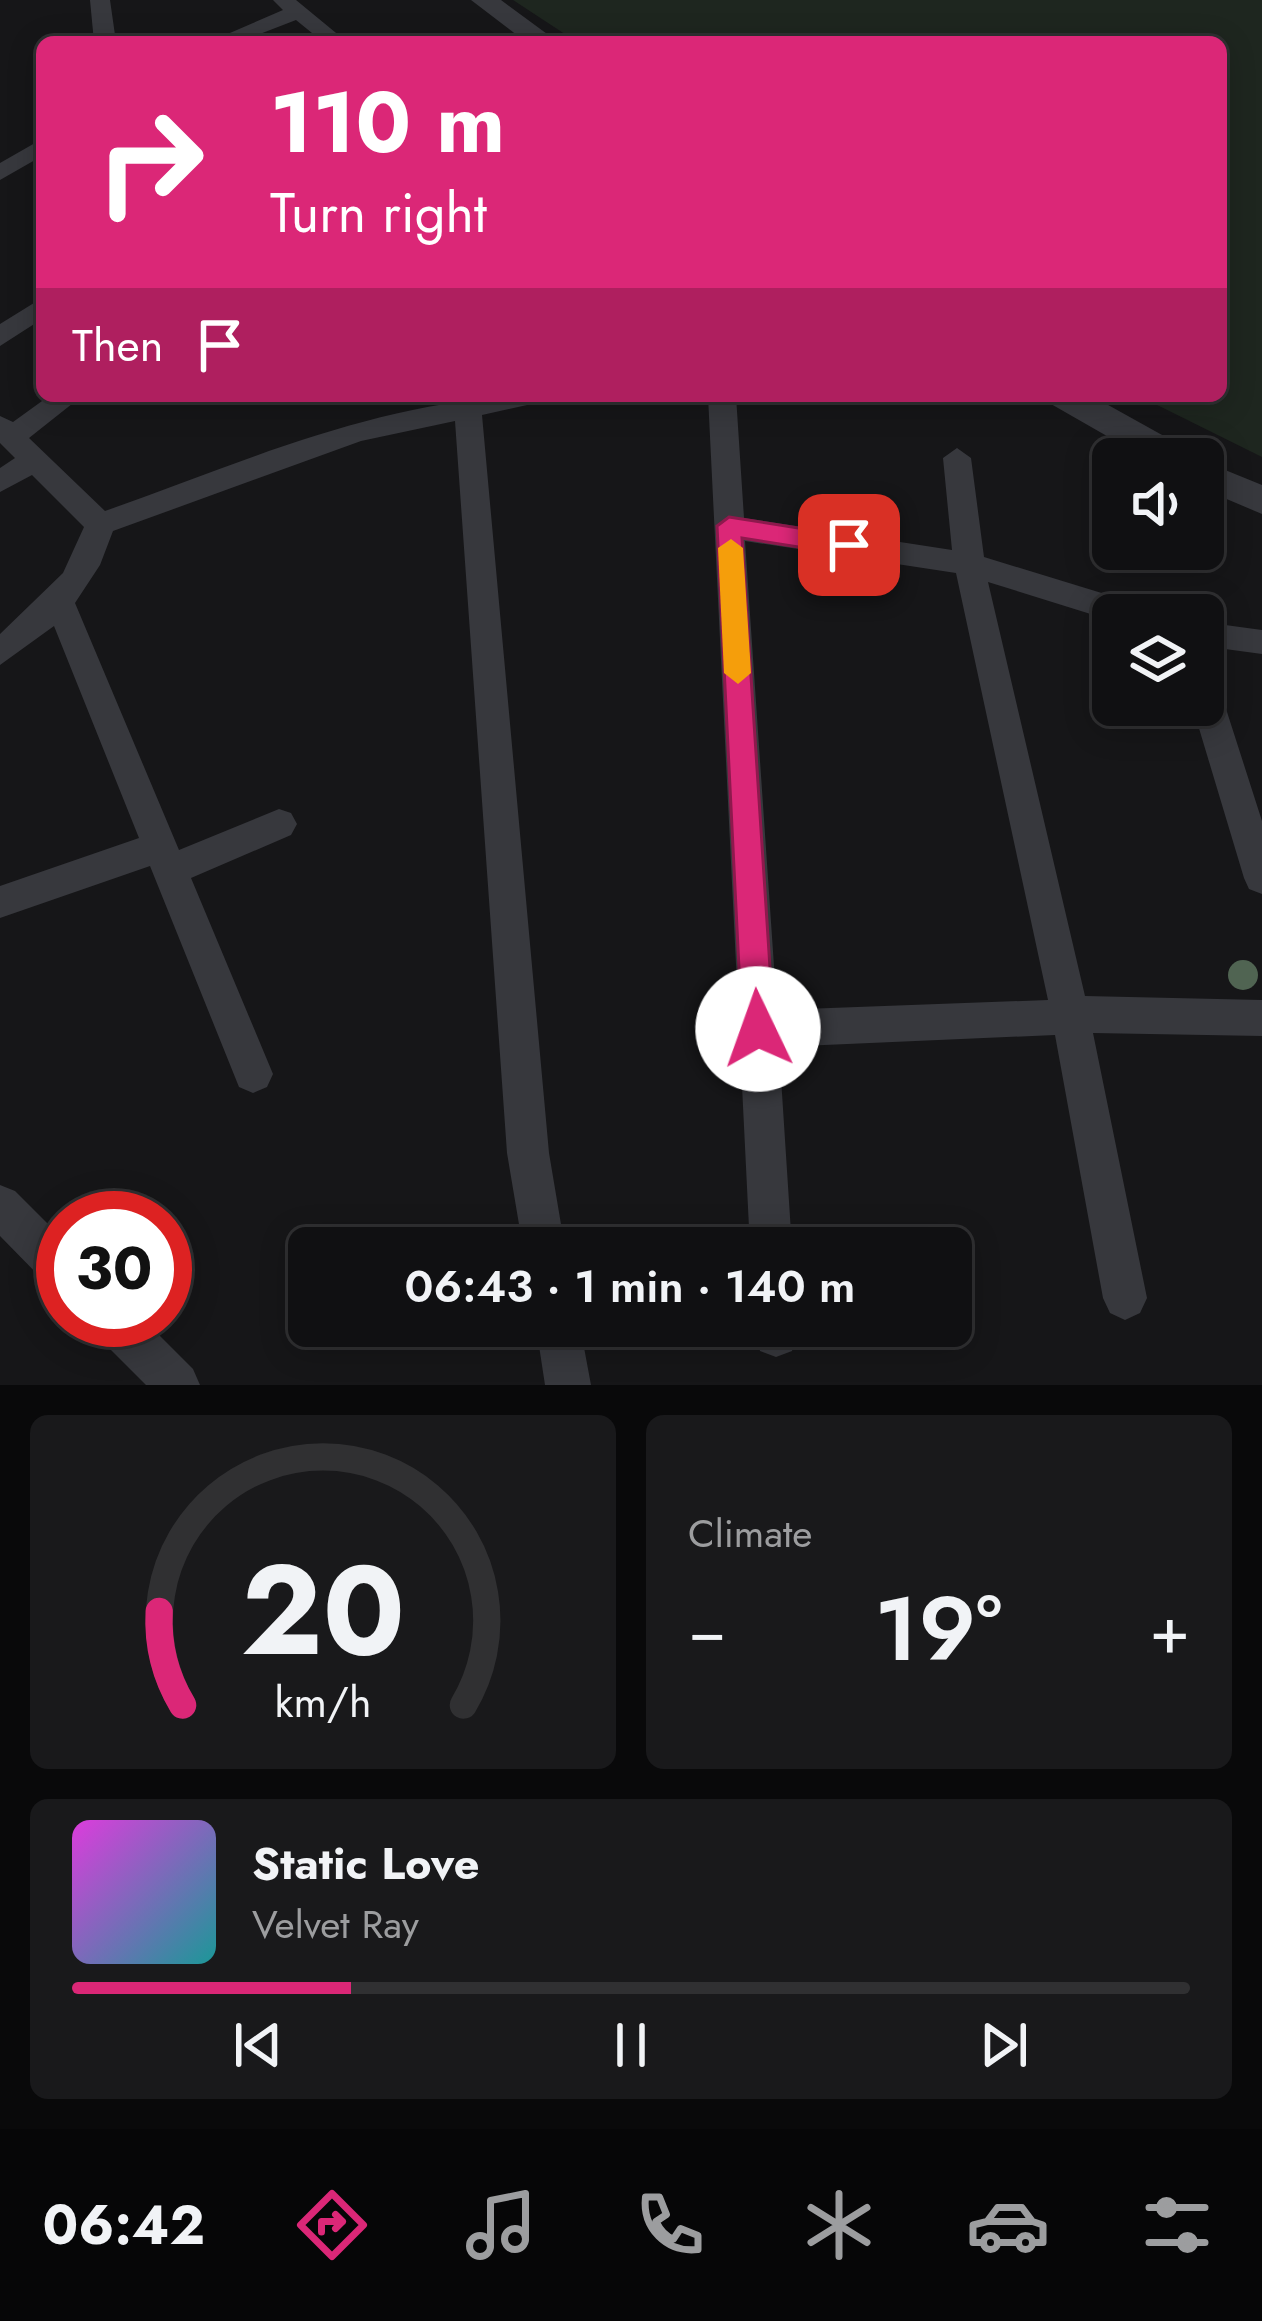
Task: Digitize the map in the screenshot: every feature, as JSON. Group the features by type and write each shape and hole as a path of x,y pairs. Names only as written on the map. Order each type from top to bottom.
{"street":[{"path":"100,0 105,36"},
{"path":"484,0 535,36"},
{"path":"232,36 291,6 328,36"},
{"path":"0,173 36,150"},
{"path":"0,337 36,310"},
{"path":"57,402 6,431 100,524"},
{"path":"409,402 430,415"},
{"path":"100,524 172,494 356,432 490,402"},
{"path":"722,402 770,1227"},
{"path":"1075,402 1139,438"},
{"path":"467,407 477,474 527,1154 540,1227"},
{"path":"957,458 969,564 1070,1014 1125,1298"},
{"path":"0,482 34,459"},
{"path":"1224,483 1262,500"},
{"path":"0,652 61,605 91,561 100,524"},
{"path":"729,526 969,564 1092,602"},
{"path":"61,605 161,860 253,1074"},
{"path":"1224,637 1262,642"},
{"path":"1221,726 1246,779 1262,878"},
{"path":"0,902 279,824"},
{"path":"758,1029 1026,1022 1070,1014 1262,1018"},
{"path":"0,1206 36,1243"},
{"path":"140,1347 177,1385"},
{"path":"562,1347 568,1385"}],"shaded area":[{"path":"513,0 1262,0 1262,457 1151,402 1227,402 1227,36 568,36"}],"slow traffic":[{"path":"731,548 738,673"}],"route":[{"path":"758,1029 729,526 849,545"}]}
